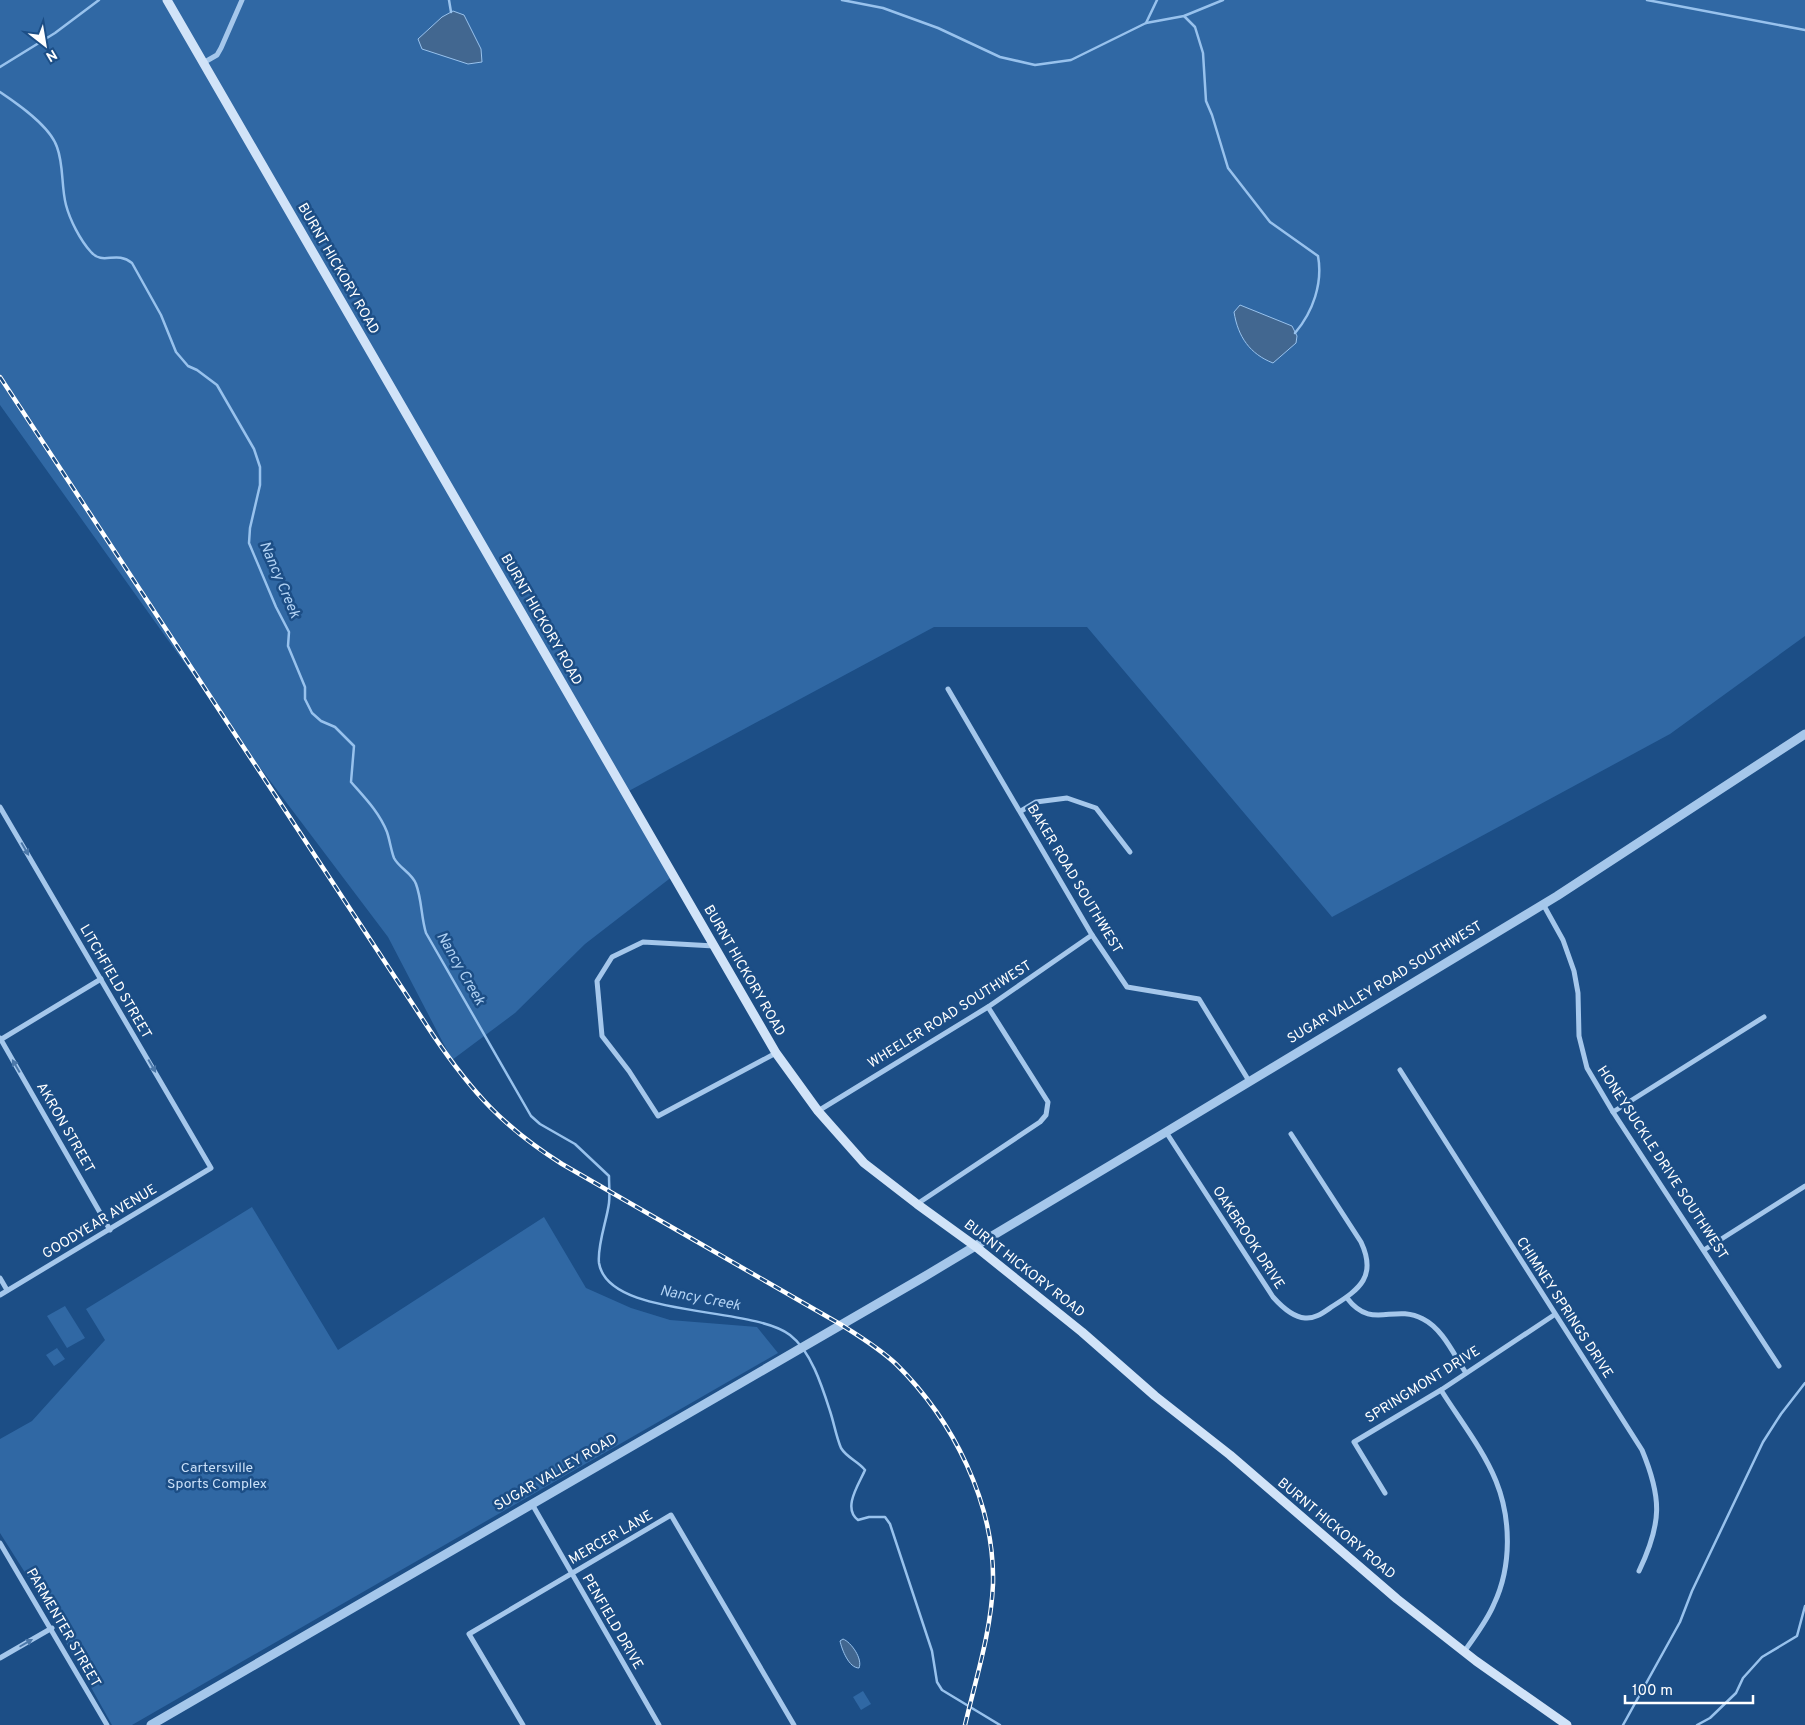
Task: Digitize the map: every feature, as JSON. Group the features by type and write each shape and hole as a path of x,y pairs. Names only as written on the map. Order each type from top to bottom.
{"main road":[{"name":"BURNT HICKORY ROAD","path":"167,0 776,1053 818,1111 864,1162 917,1204 975,1246 1082,1332 1155,1396 1230,1455 1390,1592 1464,1652 1567,1725"}],"street":[{"path":"203,63 217,55 242,0"},
{"name":"BAKER ROAD SOUTHWEST","path":"948,689 1092,935 1127,987 1199,999 1249,1081"},
{"name":"SUGAR VALLEY ROAD SOUTHWEST","path":"975,1246 1543,904 1805,734"},
{"path":"1021,811 1036,802 1067,798 1096,808 1130,852"},
{"name":"LITCHFIELD STREET","path":"0,807 211,1168"},
{"name":"HONEYSUCKLE DRIVE SOUTHWEST","path":"1543,904 1563,940 1574,971 1578,993 1581,1052 1587,1068 1613,1112 1778,1366"},
{"name":"WHEELER ROAD SOUTHWEST","path":"818,1111 988,1007 1092,935"},
{"path":"714,946 644,942 612,958 597,981 602,1036 629,1071 658,1116 776,1053"},
{"path":"0,1039 101,979"},
{"path":"917,1204 1040,1122 1046,1115 1048,1102 988,1007"},
{"path":"1613,1112 1764,1017"},
{"name":"AKRON STREET","path":"0,1039 110,1230"},
{"name":"CHIMNEY SPRINGS DRIVE","path":"1400,1070 1554,1315 1642,1450 1651,1472 1658,1498 1655,1530 1640,1571"},
{"name":"OAKBROOK DRIVE","path":"1166,1132 1273,1297 1283,1307 1297,1316 1306,1318 1319,1315 1357,1291 1367,1272 1366,1253 1292,1134"},
{"name":"GOODYEAR AVENUE","path":"0,1294 211,1168"},
{"path":"1704,1250 1805,1186"},
{"name":"SUGAR VALLEY ROAD","path":"151,1725 975,1246"},
{"path":"0,1278 7,1290"},
{"path":"1347,1298 1355,1309 1369,1315 1406,1313 1423,1318 1438,1330 1466,1373"},
{"name":"SPRINGMONT DRIVE","path":"1385,1493 1354,1442 1441,1390 1554,1315"},
{"path":"1441,1390 1496,1481 1505,1512 1508,1538 1503,1578 1495,1603 1464,1652"},
{"name":"PENFIELD DRIVE","path":"532,1503 659,1725"},
{"name":"MERCER LANE","path":"523,1725 469,1634 671,1515 794,1725"},
{"name":"PARMENTER STREET","path":"0,1543 52,1628 107,1725"},
{"path":"0,1658 52,1628"}],"green space":[{"path":"0,0 1805,0 1805,636 1670,734 1332,917 1087,627 934,627 625,793 673,876 585,944 515,1013 452,1060 388,937 243,745 0,405"},
{"name":"Cartersville Sports Complex","path":"252,1207 338,1350 544,1217 586,1288 631,1308 670,1320 757,1327 778,1353 132,1725 112,1725 43,1601 0,1533 0,1439 32,1421 105,1340 86,1309"},
{"path":"65,1306 85,1338 67,1348 47,1316"},
{"path":"57,1348 65,1359 54,1366 46,1355"},
{"path":"863,1691 871,1704 861,1710 853,1697"}],"shaded area":[{"path":"453,11 464,15 481,49 482,62 468,64 422,49 418,39 442,17"},
{"path":"1240,305 1292,326 1297,336 1296,343 1273,363 1258,355 1246,344 1236,321 1234,312"},
{"path":"843,1639 856,1651 860,1664 859,1668 852,1665 846,1658 840,1641"}],"waterway":[{"path":"0,67 55,33 99,0"},
{"path":"449,0 451,12"},
{"path":"842,0 883,8 938,28 1000,57 1035,65 1071,60 1146,23 1184,16 1223,0"},
{"path":"1146,23 1157,0"},
{"path":"1647,0 1805,30"},
{"path":"1184,16 1195,27 1203,53 1206,101 1228,168 1270,222 1318,256 1318,287 1312,307 1295,333"},
{"name":"Nancy Creek","path":"0,92 33,116 53,139 61,161 66,205 83,242 91,252 100,258 115,257 126,259 132,263 161,315 176,352 188,366 197,370 217,385 254,449 260,467 260,485 250,528 249,543 276,607 289,632 288,646 305,687 305,699 312,713 321,721 335,727 354,746 351,782 380,818 387,832 396,862 414,880 426,933 531,1116 540,1124 575,1144 609,1176 609,1203 599,1256 599,1263 608,1281 627,1294 653,1302 745,1319 771,1326 790,1335 797,1342 810,1359 819,1380 841,1448 865,1470 853,1496 853,1515 858,1520 869,1517 885,1517 890,1524 932,1651 937,1682 942,1690 1000,1725"},
{"path":"1623,1725 1680,1622 1692,1591 1763,1442 1781,1414 1805,1383"},
{"path":"1697,1725 1710,1718 1736,1693 1743,1678 1762,1657 1797,1636 1805,1606"}],"railway":[{"path":"0,377 433,1035 475,1091 522,1136 562,1164 869,1342 896,1364 917,1386 935,1411 967,1465 987,1523 992,1554 992,1602 982,1655 965,1725"}]}
